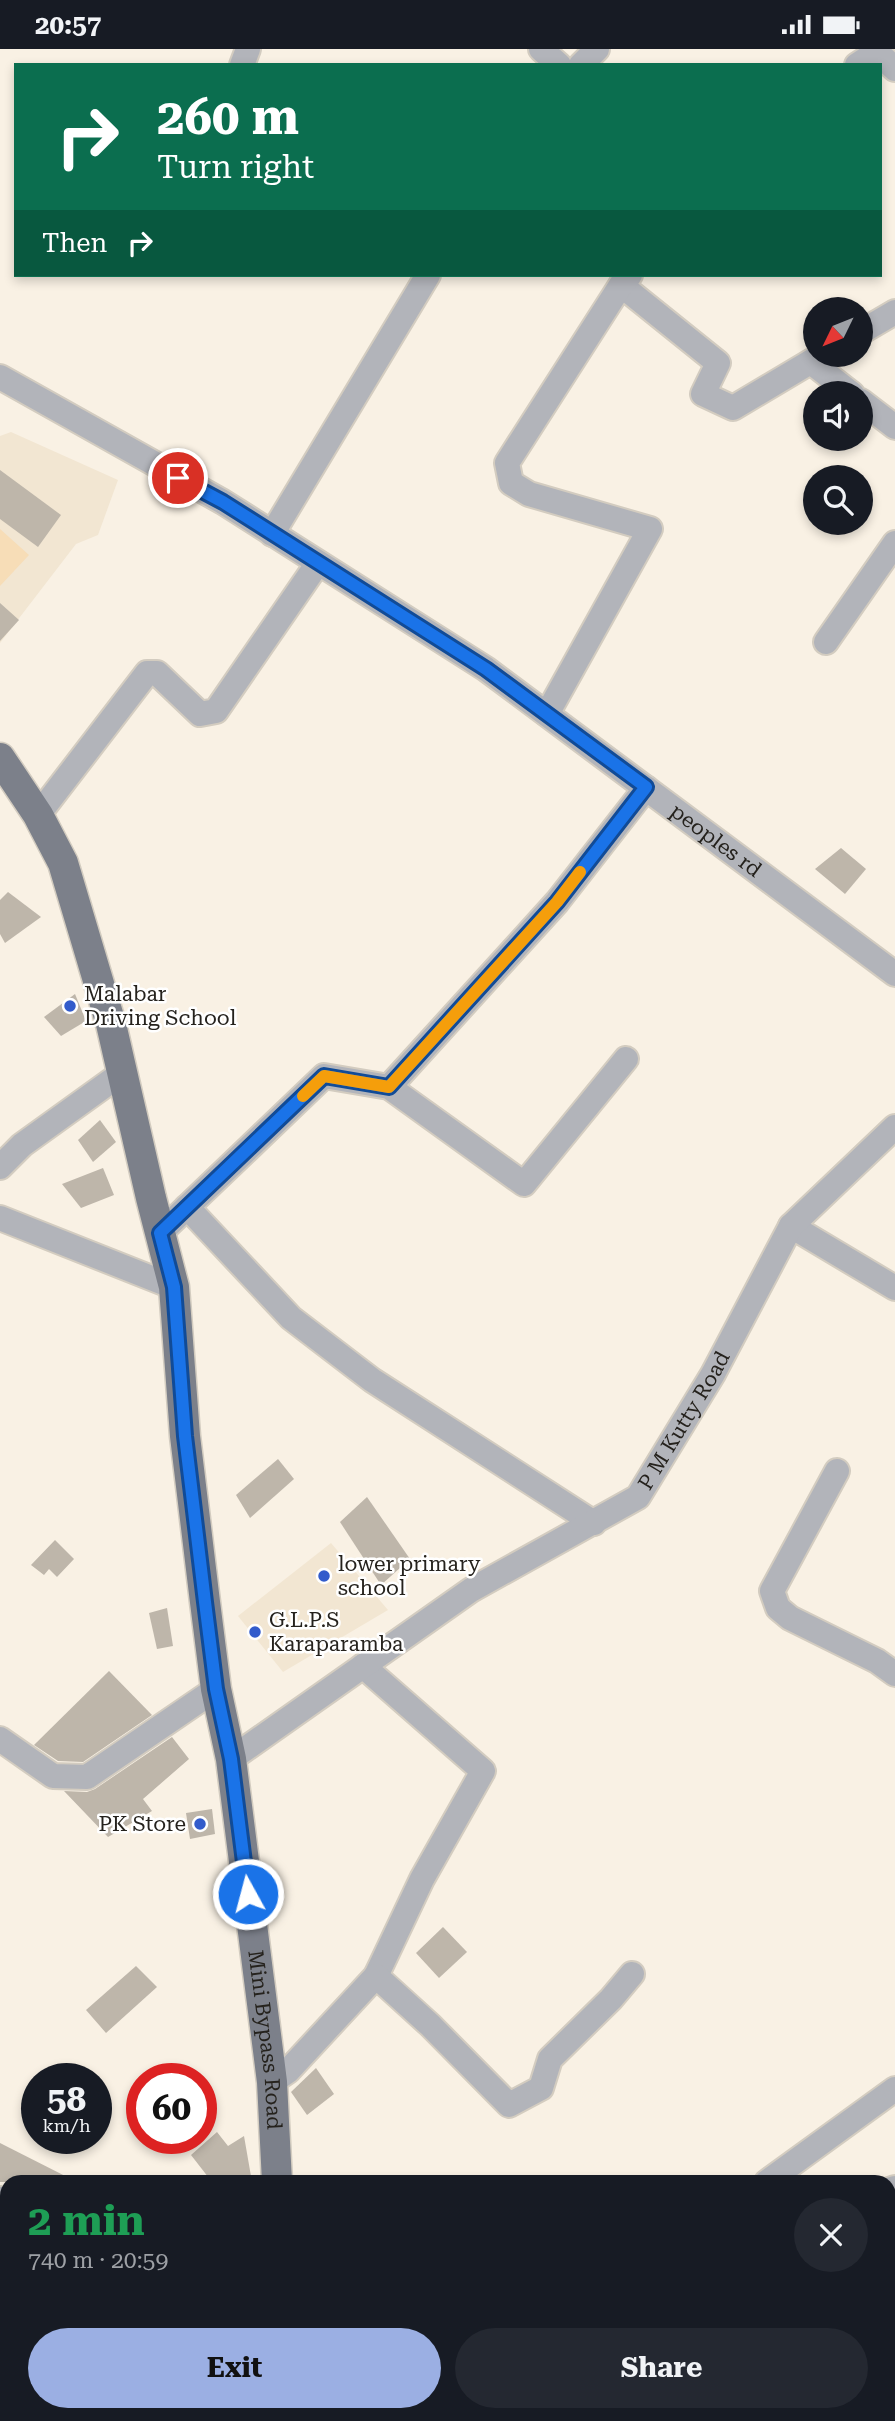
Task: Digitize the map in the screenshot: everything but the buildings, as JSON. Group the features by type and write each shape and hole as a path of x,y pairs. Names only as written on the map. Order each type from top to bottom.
{"main road":[{"name":"Mini Bypass Road","path":"5,777 38,815 63,863 111,1024 174,1287 185,1436 216,1689 231,1759 272,2082 277,2175"}],"street":[{"path":"541,49 557,63"},
{"path":"583,63 597,49"},
{"path":"860,63 877,52 895,69"},
{"path":"272,534 427,277"},
{"path":"547,714 650,529 529,494 511,483 507,463 625,280 718,363 703,394 733,408 803,366"},
{"path":"873,325 895,312"},
{"path":"826,367 839,381"},
{"name":"peoples rd","path":"0,377 223,502 486,669 895,974"},
{"path":"873,410 895,427"},
{"path":"826,642 895,543"},
{"path":"38,815 147,673 157,673 200,713 216,711 318,563"},
{"path":"389,1087 557,902 646,787"},
{"path":"160,1233 324,1076 389,1087 524,1184 626,1059"},
{"path":"0,1167 22,1145 122,1073"},
{"name":"P M Kutty Road","path":"231,1759 471,1590 638,1497 713,1374 791,1226 895,1127"},
{"path":"187,1207 291,1318 372,1380 594,1523"},
{"path":"0,1218 174,1287"},
{"path":"791,1226 895,1288"},
{"path":"837,1471 772,1591 778,1608 790,1618 877,1661 895,1674"},
{"path":"272,2082 288,2071 376,1976 422,1878 482,1771 363,1666"},
{"path":"0,1739 53,1776 88,1777 216,1689"},
{"path":"376,1976 430,2025 509,2105 541,2088 550,2059 611,1999 632,1974"},
{"path":"777,2175 895,2088"}],"shaded area":[{"path":"11,432 118,480 98,535 76,544 0,643 0,436"},
{"path":"0,529 29,555 0,586"},
{"name":"lower primary school","path":"331,1543 388,1610 283,1672 238,1616"}],"slow traffic":[{"path":"303,1096 324,1076 389,1087 557,902 580,872"}],"place":[{"name":"Malabar Driving School","path":"70,1006"},
{"name":"lower primary school","path":"324,1576"},
{"name":"G.L.P.S Karaparamba","path":"255,1632"},
{"name":"PK Store","path":"200,1824"}],"route":[{"path":"178,478 223,502 486,669 646,787 557,902 389,1087 324,1076 160,1233 174,1287 185,1436 205,1602 216,1689 231,1759 248,1894"}]}
